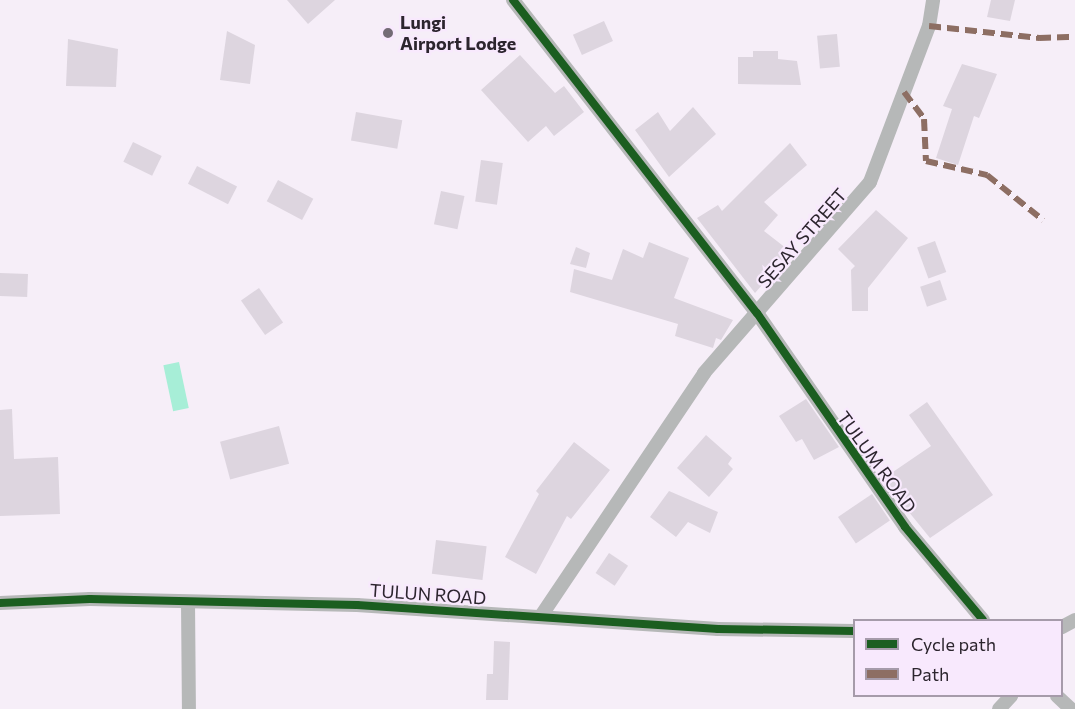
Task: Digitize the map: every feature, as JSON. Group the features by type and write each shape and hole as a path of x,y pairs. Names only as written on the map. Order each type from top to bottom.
{"street":[{"name":"TULUM ROAD","path":"513,0 757,313 905,527 981,619"},
{"name":"SESAY STREET","path":"541,616 704,373 870,182 929,26 933,0"},
{"name":"TULUN ROAD","path":"0,603 90,599 357,605 718,629 853,631"},
{"path":"188,602 189,709"},
{"path":"999,709 1010,697"},
{"path":"1058,697 1071,709"}],"shaded area":[{"path":"179,362 189,408 173,411 163,365"}],"building":[{"path":"287,0 335,0 308,24"},
{"path":"991,0 1015,0 1010,21 987,17"},
{"path":"604,21 613,41 582,55 573,35"},
{"path":"227,31 255,45 250,84 220,80"},
{"path":"837,34 840,67 820,69 817,36"},
{"path":"68,39 118,49 116,87 66,86"},
{"path":"753,51 778,51 778,59 797,61 801,85 738,84 738,57 753,57"},
{"path":"520,55 555,93 564,86 584,112 554,136 546,126 528,142 481,90"},
{"path":"962,64 997,74 979,118 974,116 958,165 936,158 952,109 943,106"},
{"path":"693,107 716,134 669,177 635,130 658,112 670,131"},
{"path":"356,112 402,120 397,149 351,141"},
{"path":"133,142 162,156 152,176 123,162"},
{"path":"790,143 807,165 764,202 778,215 764,231 791,252 755,293 697,218 718,205 722,211"},
{"path":"481,160 503,163 497,205 475,202"},
{"path":"197,166 237,186 228,204 188,184"},
{"path":"278,180 313,199 302,220 267,201"},
{"path":"441,191 464,196 457,229 434,224"},
{"path":"876,210 908,238 868,288 868,311 852,311 851,270 855,266 838,249"},
{"path":"935,241 946,272 928,279 917,247"},
{"path":"649,242 689,258 674,298 733,320 721,340 716,338 713,348 675,336 678,324 570,292 574,269 612,280 623,249 643,258"},
{"path":"576,247 590,253 586,268 570,264"},
{"path":"0,273 28,274 27,297 0,296"},
{"path":"940,280 947,300 927,307 920,287"},
{"path":"259,288 283,322 265,335 241,301"},
{"path":"806,399 839,447 814,460 802,439 796,442 779,416"},
{"path":"927,402 993,495 930,538 887,485 892,482 887,476 931,446 909,415"},
{"path":"12,409 14,459 58,457 60,514 0,516 0,410"},
{"path":"279,426 289,464 230,479 220,442"},
{"path":"706,435 732,458 728,464 733,469 709,497 677,468"},
{"path":"574,442 610,470 571,519 567,516 536,574 505,557 539,494 536,491"},
{"path":"669,491 718,512 710,533 688,522 676,537 650,517"},
{"path":"872,494 890,521 856,543 838,517"},
{"path":"436,540 487,546 482,580 432,574"},
{"path":"609,553 628,566 615,586 596,573"},
{"path":"494,641 510,642 508,700 486,700 487,674 493,674"}],"marked path":[{"path":"929,26 1039,38 1075,37"},
{"path":"904,92 924,119 926,161 987,175 1043,220"}],"cycle path":[{"path":"513,0 757,313 905,527 982,619"},
{"path":"0,603 90,599 357,605 718,629 853,631"}],"place":[{"name":"Lungi Airport Lodge","path":"388,33"}]}
